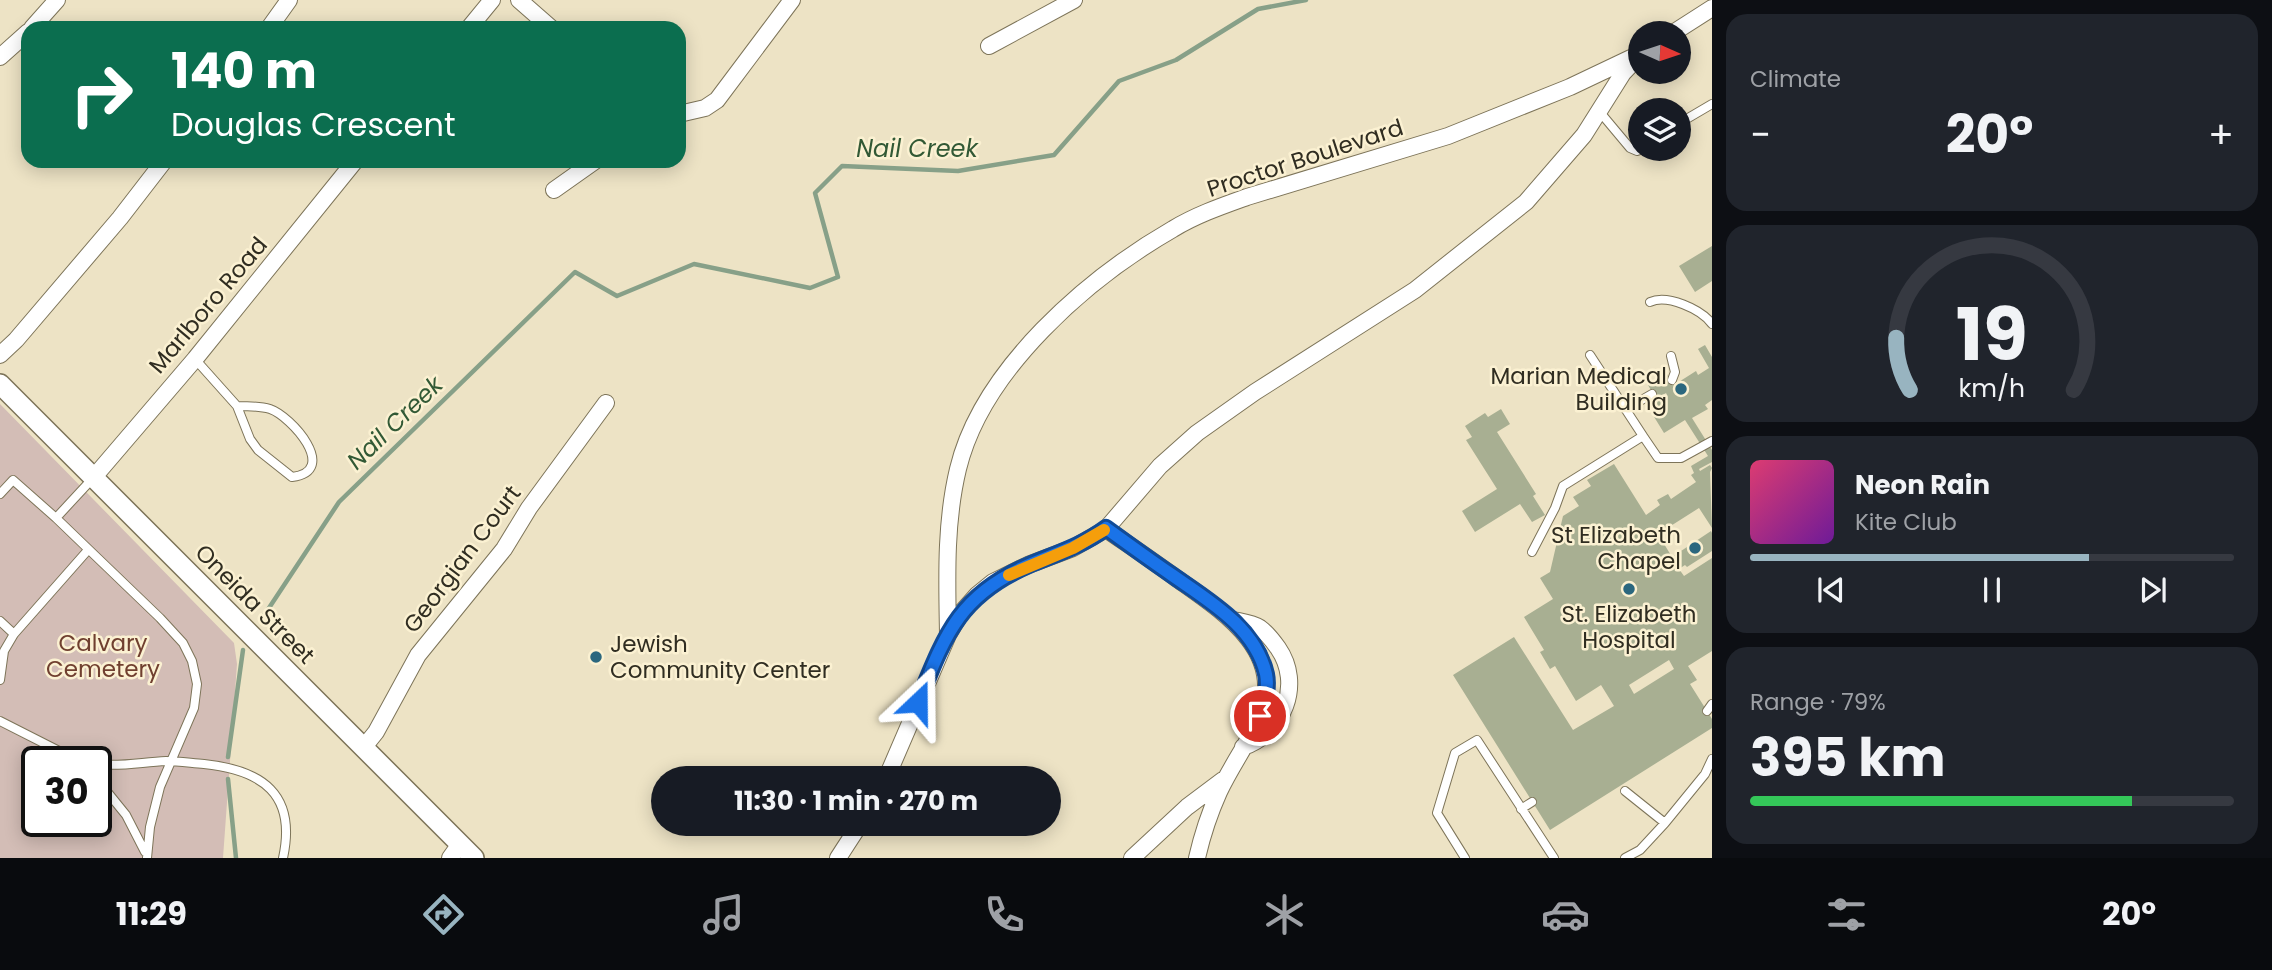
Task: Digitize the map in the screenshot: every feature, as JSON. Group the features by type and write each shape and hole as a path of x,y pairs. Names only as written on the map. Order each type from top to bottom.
{"street":[{"path":"38,21 57,0"},
{"path":"274,21 289,0"},
{"path":"475,21 492,0"},
{"path":"519,0 543,21"},
{"path":"686,112 705,108 717,100 792,0"},
{"path":"989,46 1074,0"},
{"path":"1691,21 1712,8"},
{"path":"0,57 21,38"},
{"name":"Proctor Boulevard","path":"948,635 947,562 950,510 958,467 985,405 1004,374 1063,310 1132,255 1175,227 1215,209 1448,136 1628,60"},
{"name":"Proctor Boulevard","path":"892,766 948,635 961,612 977,595 993,582 1073,548 1106,528 1160,466 1197,433 1255,392 1415,290 1526,202 1584,135 1628,68"},
{"path":"0,355 16,340 158,168"},
{"name":"Marlboro Road","path":"94,477 195,359 349,168"},
{"path":"554,190 585,168"},
{"name":"Oneida Street","path":"0,384 363,747 455,851 474,858"},
{"name":"Georgian Court","path":"363,747 376,732 418,655 504,550 529,508 606,403"},
{"path":"1106,528 1233,620 1244,632 1267,677 1266,698 1260,716 1218,793 1197,858"},
{"path":"1233,620 1252,624 1266,633 1283,656 1291,679 1290,695 1278,721 1264,736 1243,747"},
{"path":"1132,858 1186,807 1228,776"},
{"path":"838,858 852,836"}],"lane":[{"path":"1691,116 1712,104"},
{"path":"1599,111 1628,146"},
{"path":"1650,302 1664,299 1700,312 1712,324"},
{"path":"1590,355 1658,458 1681,458 1712,441"},
{"path":"1671,356 1675,372 1672,380"},
{"path":"195,359 237,406 250,439 258,450 292,477 300,476 311,467 312,450 301,435 273,410 237,406"},
{"path":"1626,409 1651,394"},
{"path":"1532,552 1555,508 1563,486 1643,436"},
{"path":"56,518 94,477"},
{"path":"0,494 13,480 160,618 183,643 192,661 197,684 194,708 156,800 147,857"},
{"path":"0,680 4,651 14,634 88,550"},
{"path":"0,621 14,634"},
{"path":"0,721 47,746"},
{"path":"1465,858 1437,813 1455,753 1477,740 1554,858"},
{"path":"1625,858 1640,850 1665,823 1705,774 1712,760"},
{"path":"112,765 170,761 236,769 253,775 270,788 281,806 286,826 283,858"},
{"path":"1625,791 1665,823"},
{"path":"112,798 126,815 147,857"},
{"path":"1521,809 1532,802"}],"green space":[{"name":"Calvary Cemetery","path":"0,404 234,643 237,664 223,858 0,858"}],"building":[{"path":"1712,246 1712,281 1695,292 1679,266"},
{"path":"1705,345 1712,357 1712,400 1705,405 1708,409 1692,418 1712,450 1712,462 1699,469 1700,471 1710,465 1712,468 1712,528 1699,508 1658,534 1672,557 1711,531 1712,533 1712,551 1679,569 1684,576 1712,558 1712,651 1688,666 1697,680 1690,684 1712,719 1712,728 1550,830 1453,675 1514,637 1573,730 1614,706 1601,685 1576,701 1555,666 1550,669 1540,652 1544,650 1524,617 1553,599 1540,578 1550,572 1563,516 1579,506 1573,497 1591,486 1587,480 1614,464 1646,515 1660,505 1657,500 1668,494 1671,499 1696,482 1691,475 1694,473 1691,466 1708,456 1685,420 1664,433 1648,407 1667,395 1666,393 1656,399 1648,385 1667,374 1674,385 1696,371 1698,375 1709,368 1698,349","holes":["1669,660 1674,669 1634,694 1629,685"]},
{"path":"1501,409 1510,424 1497,432 1536,494 1533,496 1545,515 1532,522 1520,504 1475,532 1462,511 1497,489 1466,440 1472,437 1465,426 1485,413 1488,417"}],"waterway":[{"name":"Nail Creek","path":"263,617 339,502 575,272 617,296 694,264 810,288 838,277 815,193 842,166 958,171 1054,155 1119,81 1176,60 1258,9 1306,0"},
{"name":"Nail Creek","path":"228,757 243,650"},
{"name":"Nail Creek","path":"228,779 236,858"}],"slow traffic":[{"path":"1009,575 1073,548 1104,530"}],"place":[{"name":"Marian Medical Building","path":"1681,389"},
{"name":"St Elizabeth Chapel","path":"1695,548"},
{"name":"St. Elizabeth Hospital","path":"1629,589"},
{"name":"Jewish Community Center","path":"596,657"}],"route":[{"path":"918,702 948,635 961,612 977,595 993,582 1073,548 1106,528 1224,612 1244,632 1267,677 1266,698 1260,716"}]}
